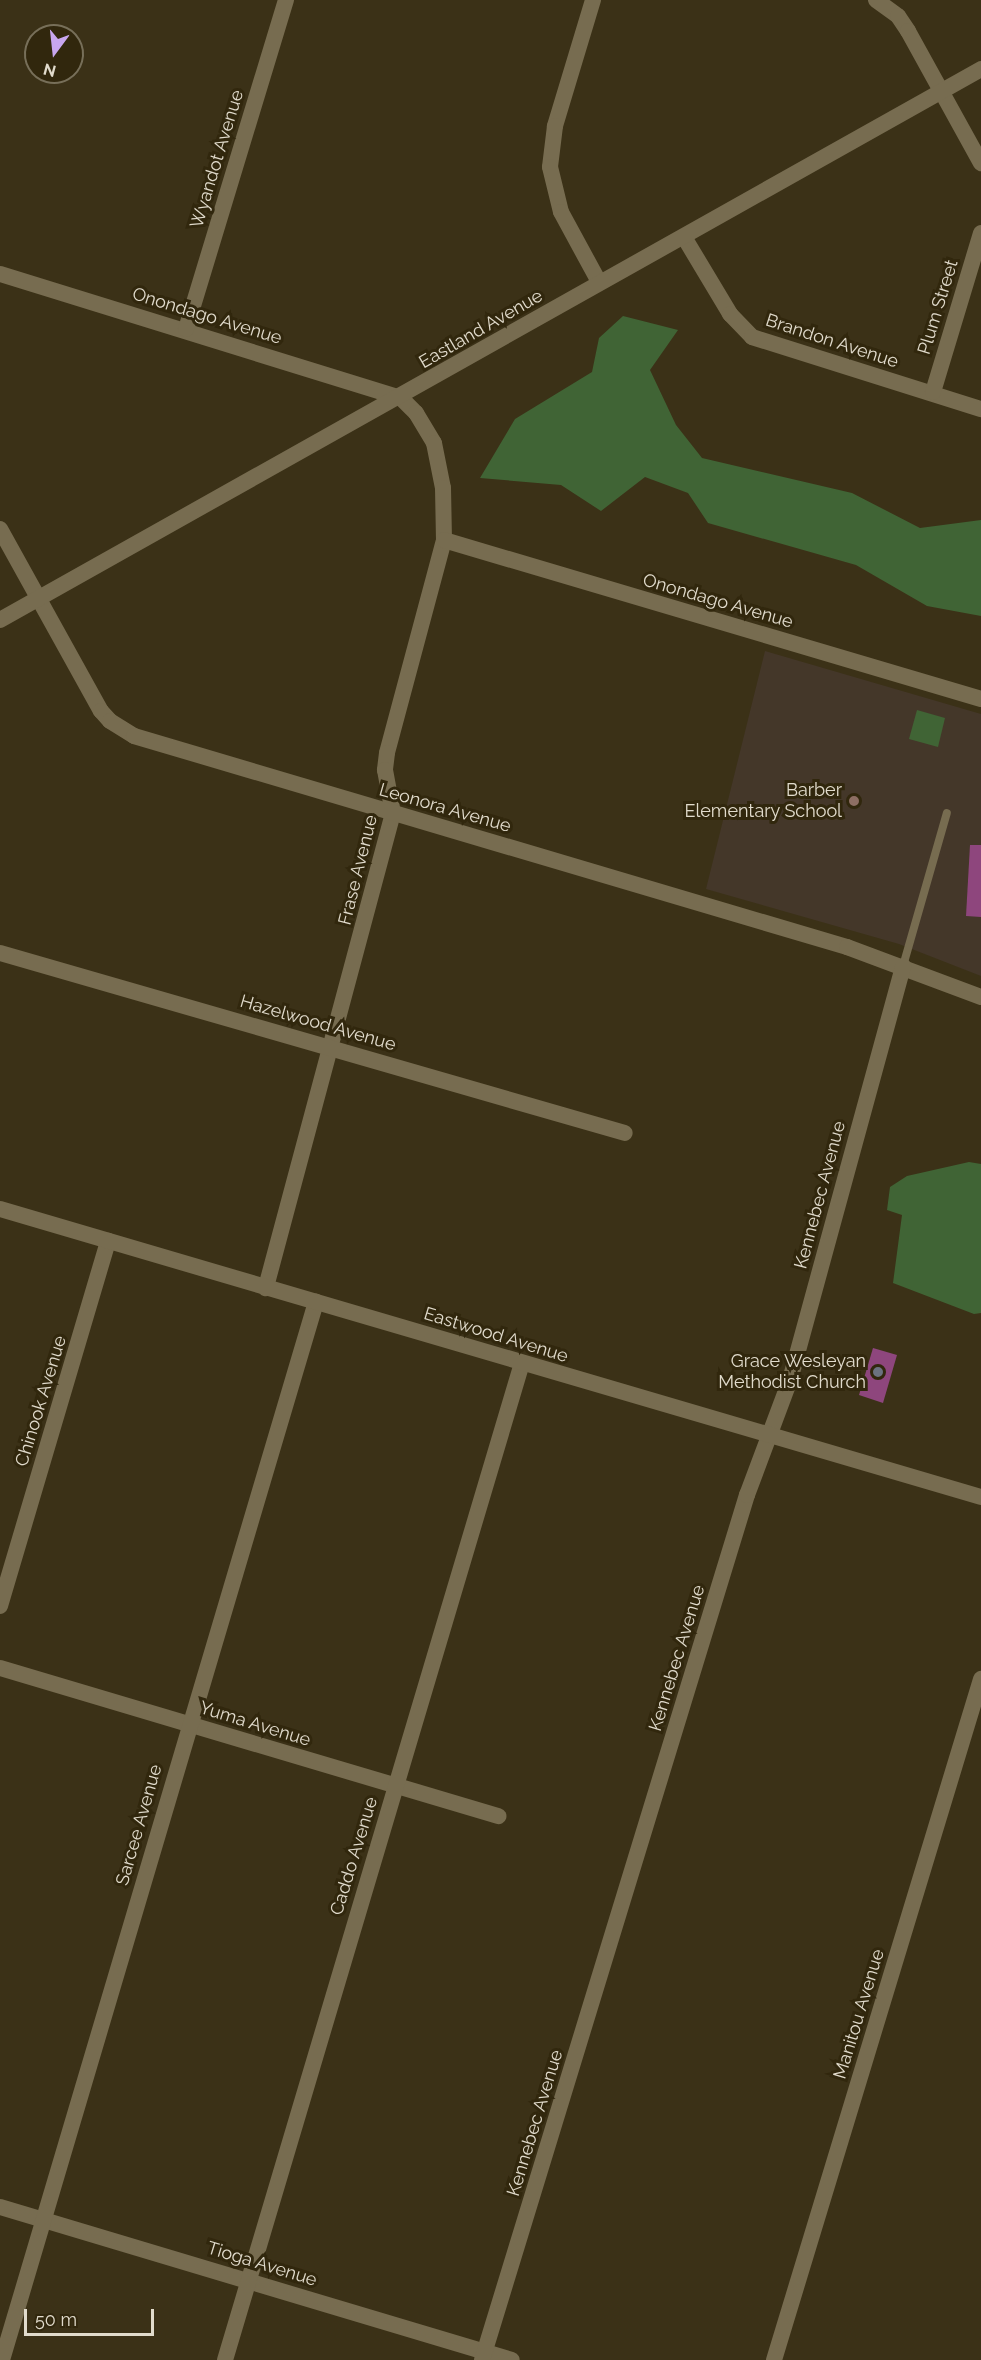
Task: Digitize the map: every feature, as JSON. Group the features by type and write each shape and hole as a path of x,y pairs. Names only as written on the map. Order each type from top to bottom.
{"street":[{"name":"Wyandot Avenue","path":"186,329 286,0"},
{"path":"593,0 555,126 550,167 561,212 599,282"},
{"path":"876,0 898,16 943,90 981,163"},
{"name":"Eastland Avenue","path":"0,620 401,398 599,282 684,237 981,69"},
{"name":"Plum Street","path":"933,392 981,233"},
{"name":"Brandon Avenue","path":"684,237 730,314 752,336 981,409"},
{"name":"Onondago Avenue","path":"1,279 186,329 401,398"},
{"name":"Frase Avenue","path":"266,1288 393,813 385,770 387,753 444,540 443,488 434,443 416,413 401,398"},
{"name":"Leonora Avenue","path":"0,529 101,711 122,730 903,966 981,997"},
{"name":"Onondago Avenue","path":"444,540 981,699"},
{"name":"Hazelwood Avenue","path":"0,953 625,1134"},
{"name":"Kennebec Avenue","path":"483,2356 747,1495 790,1380 903,966"},
{"name":"Eastwood Avenue","path":"0,1209 981,1497"},
{"name":"Chinook Avenue","path":"0,1606 108,1241"},
{"name":"Sarcee Avenue","path":"2,2360 316,1302"},
{"name":"Caddo Avenue","path":"225,2360 522,1363"},
{"name":"Yuma Avenue","path":"0,1668 498,1816"},
{"name":"Manitou Avenue","path":"774,2360 981,1678"},
{"name":"Tioga Avenue","path":"0,2207 250,2281 483,2356 512,2360"}],"lane":[{"path":"903,966 947,813"}],"shaded area":[{"name":"Barber Elementary School","path":"765,651 981,714 981,976 899,944 706,889"}],"green space":[{"path":"623,316 678,330 650,370 676,425 702,458 852,493 920,528 981,520 981,616 927,606 856,565 708,523 688,493 645,477 601,511 561,485 480,478 515,419 592,372 599,338"},
{"path":"917,710 945,718 938,747 909,739"},
{"path":"969,1162 981,1164 981,1313 974,1314 893,1283 902,1215 887,1210 890,1187 907,1176"}],"building":[{"path":"970,845 981,845 981,917 966,916"},
{"path":"873,1348 897,1355 883,1403 859,1395"}],"place":[{"name":"Barber Elementary School","path":"854,801"},
{"name":"Grace Wesleyan Methodist Church","path":"878,1372"}]}
